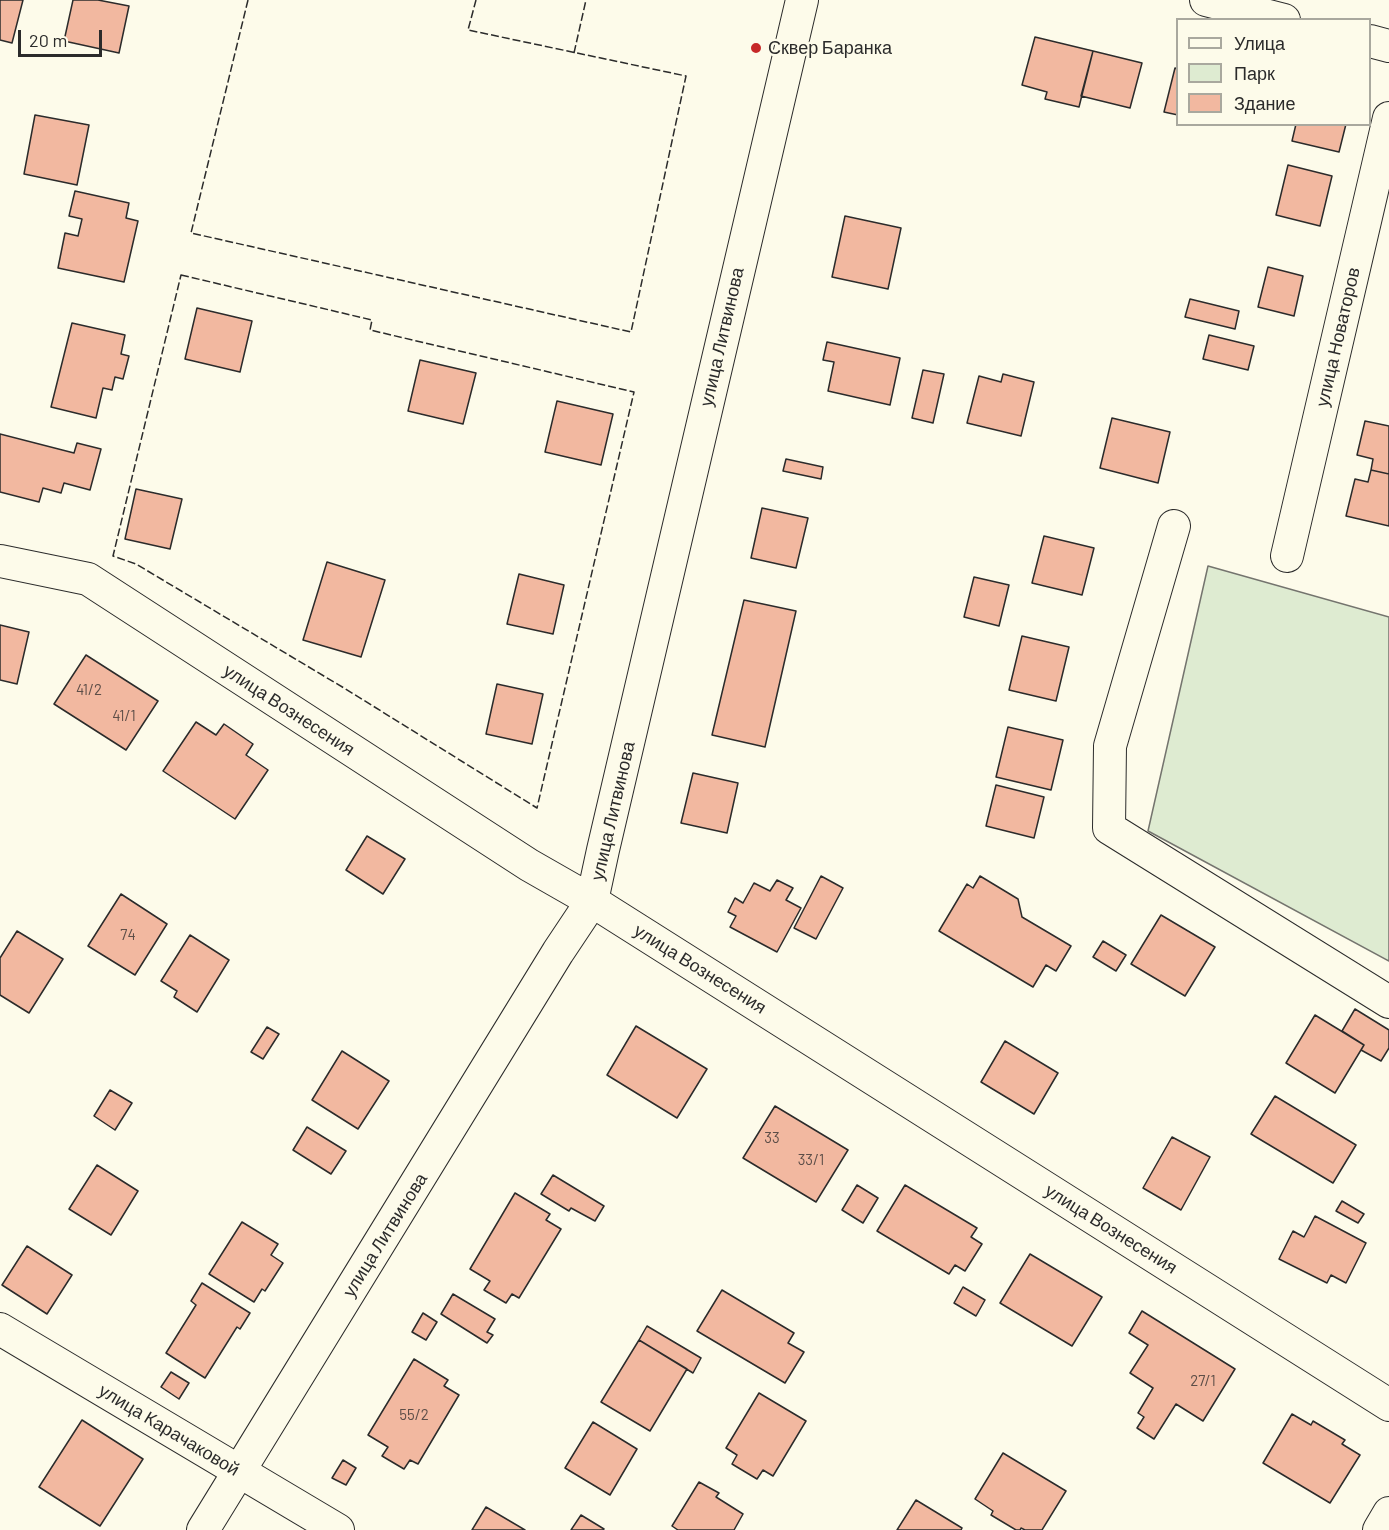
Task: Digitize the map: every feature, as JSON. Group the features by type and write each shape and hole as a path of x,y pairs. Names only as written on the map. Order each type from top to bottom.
{"street":[{"name":"улица Литвинова","path":"203,1530 558,952 592,902 802,0"},
{"path":"1206,0 1276,18"},
{"path":"1371,41 1389,46"},
{"name":"улица Новаторов","path":"1287,556 1389,118"},
{"path":"1173,526 1110,746 1109,828 1389,1002"},
{"name":"улица Вознесения","path":"0,561 88,579 529,865 592,902 1389,1405"},
{"name":"улица Карачаковой","path":"0,1329 338,1530"},
{"path":"1379,1530 1389,1513"}],"green space":[{"path":"1208,566 1389,617 1389,961 1148,831"}],"building":[{"path":"0,0 23,0 12,43 0,40"},
{"path":"73,0 98,0 129,6 119,53 64,41"},
{"path":"1035,37 1093,51 1079,107 1045,99 1047,92 1022,85"},
{"path":"1093,51 1142,63 1130,108 1081,96"},
{"path":"1175,68 1176,115 1164,112"},
{"path":"35,115 89,125 77,185 24,174"},
{"path":"1296,126 1346,126 1339,152 1292,141"},
{"path":"1288,165 1332,176 1320,226 1276,215"},
{"path":"75,191 129,203 126,218 138,221 124,282 58,268 65,233 78,236 82,219 69,216"},
{"path":"845,216 901,228 888,289 832,277"},
{"path":"1268,267 1303,276 1294,316 1258,307"},
{"path":"1190,299 1239,311 1235,329 1185,317"},
{"path":"197,308 252,321 240,372 185,359"},
{"path":"72,323 125,335 121,354 129,356 123,379 115,377 112,390 103,388 96,418 51,407"},
{"path":"1209,335 1254,346 1248,370 1203,359"},
{"path":"827,342 900,358 890,405 828,391 834,362 823,360"},
{"path":"420,360 476,373 463,424 408,411"},
{"path":"923,370 944,374 933,423 912,418"},
{"path":"1003,374 1034,382 1021,436 967,423 979,376 1001,382"},
{"path":"557,401 613,414 601,465 545,452"},
{"path":"1112,418 1170,432 1158,483 1100,468"},
{"path":"1365,421 1389,426 1389,474 1371,470 1373,459 1357,455"},
{"path":"0,434 74,453 77,443 101,449 90,490 64,483 61,493 43,488 39,502 0,492"},
{"path":"786,459 823,467 821,479 783,471"},
{"path":"1371,470 1389,474 1389,526 1346,516 1355,479 1368,482"},
{"path":"136,489 182,499 170,549 125,539"},
{"path":"762,508 808,518 796,568 751,558"},
{"path":"1044,536 1094,548 1082,595 1032,583"},
{"path":"327,562 385,580 361,657 303,640"},
{"path":"519,574 564,585 553,634 507,624"},
{"path":"974,577 1009,585 999,626 964,617"},
{"path":"744,600 796,611 765,747 712,735"},
{"path":"0,625 29,632 17,684 0,680"},
{"path":"1022,636 1069,647 1056,701 1009,690"},
{"path":"86,655 158,701 126,750 54,704"},
{"path":"497,684 543,694 532,744 486,734"},
{"path":"196,722 216,735 224,724 253,744 246,755 268,770 235,819 163,771"},
{"path":"1008,727 1063,740 1051,790 996,777"},
{"path":"693,773 738,783 727,833 681,823"},
{"path":"996,785 1044,797 1034,838 986,826"},
{"path":"367,836 405,859 383,894 346,870"},
{"path":"821,876 843,888 816,939 794,928"},
{"path":"980,876 1018,899 1022,917 1071,946 1056,971 1046,965 1033,987 939,931 967,884 973,888"},
{"path":"777,880 793,888 786,900 801,908 777,952 730,927 736,916 728,912 735,898 743,903 754,883 770,891"},
{"path":"121,894 167,924 135,975 88,946"},
{"path":"1161,915 1215,947 1185,996 1131,964"},
{"path":"17,931 63,959 29,1013 0,995 0,958"},
{"path":"190,935 229,960 197,1012 174,997 177,991 161,981"},
{"path":"1103,941 1126,955 1116,971 1093,957"},
{"path":"1355,1009 1389,1030 1389,1048 1381,1061 1361,1050 1364,1045 1342,1031"},
{"path":"1315,1015 1364,1045 1335,1093 1286,1063"},
{"path":"636,1026 707,1069 677,1118 607,1075"},
{"path":"267,1027 279,1034 263,1059 251,1052"},
{"path":"1005,1041 1058,1073 1034,1114 981,1082"},
{"path":"342,1051 389,1081 358,1129 312,1100"},
{"path":"110,1090 132,1103 115,1130 94,1116"},
{"path":"1275,1096 1356,1145 1333,1183 1251,1134"},
{"path":"775,1106 848,1150 816,1202 743,1158"},
{"path":"307,1127 346,1151 331,1174 293,1150"},
{"path":"1172,1137 1210,1157 1181,1210 1143,1188"},
{"path":"97,1165 138,1191 111,1235 69,1209"},
{"path":"553,1175 604,1206 595,1221 571,1208 569,1211 541,1194"},
{"path":"857,1185 878,1198 863,1223 842,1210"},
{"path":"905,1185 977,1228 971,1237 982,1244 965,1271 955,1265 949,1274 877,1231"},
{"path":"515,1193 550,1214 546,1220 561,1229 519,1298 512,1294 506,1303 484,1290 490,1281 470,1269"},
{"path":"1342,1201 1364,1214 1358,1223 1336,1211"},
{"path":"1315,1216 1366,1243 1346,1283 1331,1275 1327,1283 1279,1259 1293,1231 1304,1237"},
{"path":"242,1222 278,1244 271,1255 283,1263 265,1291 262,1289 254,1302 209,1274"},
{"path":"27,1246 72,1275 47,1314 2,1285"},
{"path":"1030,1254 1102,1297 1072,1346 1000,1303"},
{"path":"202,1283 250,1313 240,1329 237,1327 205,1378 166,1353 196,1305 191,1301"},
{"path":"963,1287 985,1300 976,1316 954,1303"},
{"path":"722,1290 794,1333 788,1343 804,1352 785,1383 697,1331"},
{"path":"453,1294 495,1319 487,1332 493,1335 487,1343 441,1314"},
{"path":"1142,1311 1235,1369 1203,1421 1176,1404 1154,1439 1137,1428 1144,1417 1138,1413 1153,1388 1130,1373 1148,1345 1129,1333"},
{"path":"423,1313 437,1322 426,1340 412,1332"},
{"path":"647,1326 701,1358 693,1373 639,1340"},
{"path":"639,1340 687,1369 650,1431 601,1402"},
{"path":"414,1359 448,1380 444,1386 459,1395 418,1464 410,1460 404,1469 382,1456 388,1447 368,1435"},
{"path":"171,1372 189,1383 179,1399 161,1387"},
{"path":"759,1393 806,1421 773,1476 763,1470 757,1479 732,1464 737,1455 726,1448"},
{"path":"1292,1414 1311,1425 1313,1421 1345,1440 1342,1444 1360,1455 1330,1503 1263,1463"},
{"path":"82,1420 143,1459 100,1526 39,1487"},
{"path":"593,1422 637,1449 610,1495 565,1468"},
{"path":"1003,1453 1066,1491 1042,1530 1021,1528 1016,1530 991,1515 993,1511 975,1499"},
{"path":"343,1460 356,1468 346,1485 332,1478"},
{"path":"699,1482 719,1493 716,1497 743,1514 734,1530 678,1530 672,1526"},
{"path":"916,1500 962,1528 961,1530 897,1530"},
{"path":"486,1507 525,1530 472,1530"},
{"path":"581,1515 604,1529 571,1530"}],"fence":[{"path":"248,0 191,233 631,332 686,76 468,30 476,0"},
{"path":"574,53 586,0"},
{"path":"181,275 372,320 370,330 634,392 537,808 344,688 136,564 113,556 181,275"}],"place":[{"name":"Сквер Баранка","path":"756,48"}]}
